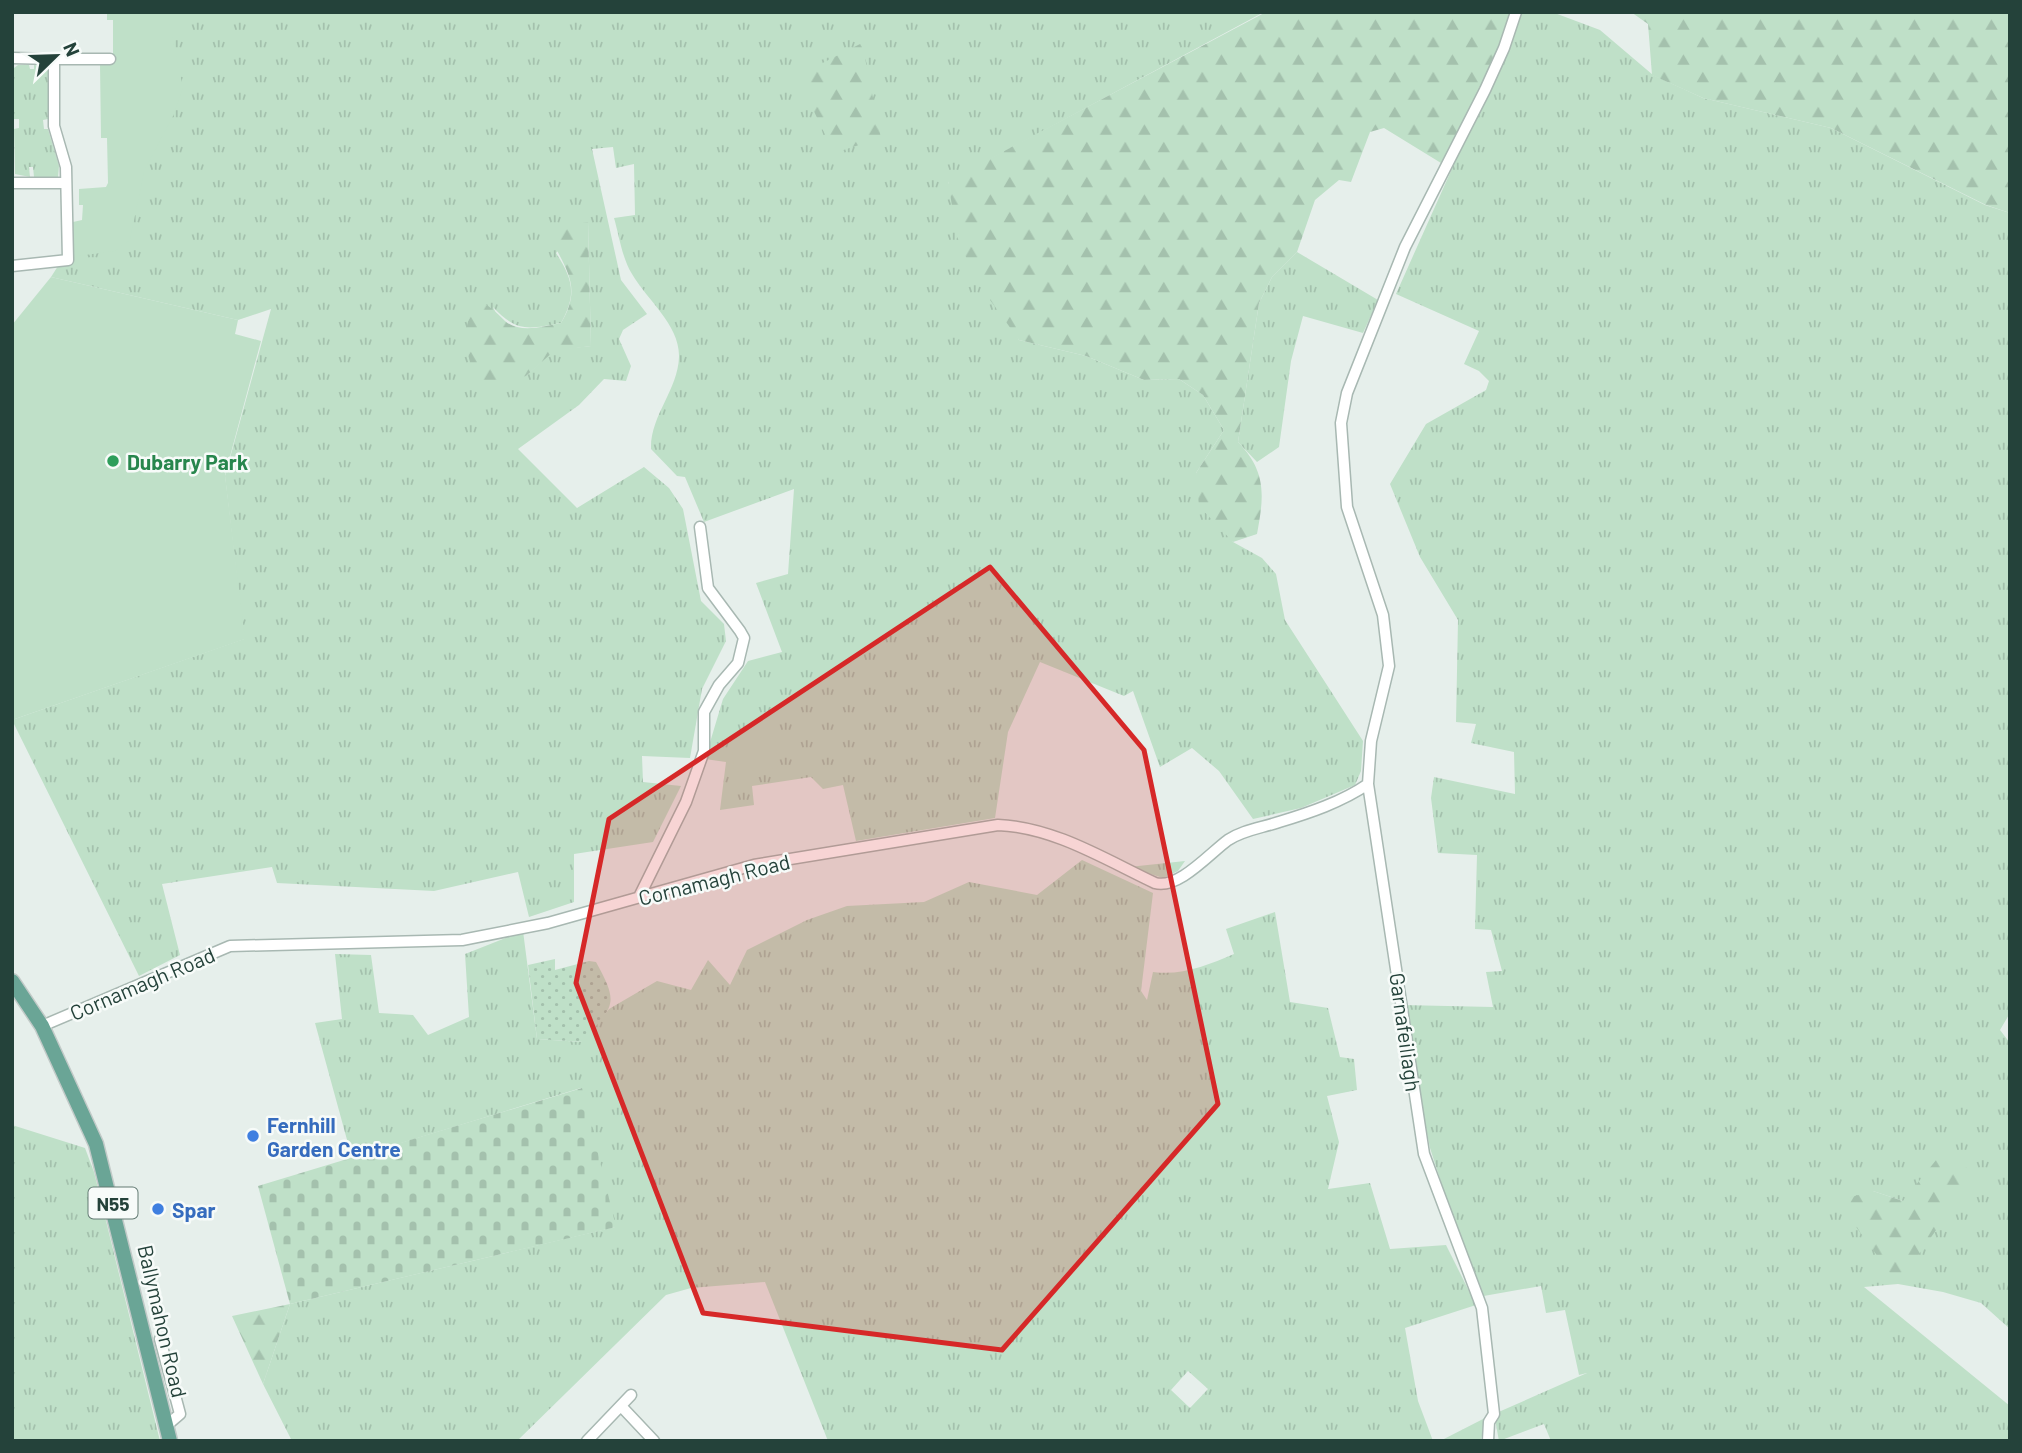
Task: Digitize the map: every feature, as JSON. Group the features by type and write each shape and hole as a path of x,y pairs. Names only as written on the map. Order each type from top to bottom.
{"main road":[{"name":"Ballymahon Road","path":"12,981 42,1027 85,1116 103,1167 168,1434"}],"street":[{"name":"Garnafeiliagh","path":"1488,1441 1489,1422 1494,1414 1482,1308 1424,1154 1368,783 1371,741 1389,666 1383,615 1347,507 1341,423 1346,393 1405,247 1485,90 1504,48 1516,12"},
{"path":"12,58 110,59"},
{"path":"12,266 68,260 66,167 54,126 54,58"},
{"path":"12,183 66,183"},
{"path":"639,897 686,802 704,751 707,705 742,654 744,638 708,588 700,527"},
{"name":"Cornamagh Road","path":"42,1027 230,946 462,940 548,923 754,865 998,825 1051,835 1160,884 1173,882 1229,839 1247,830 1297,817 1352,795 1368,783"},
{"path":"160,1339 180,1414 168,1434"},
{"path":"587,1441 631,1395"},
{"path":"621,1406 654,1441"}],"highlighted area":[{"path":"990,567 1144,750 1218,1104 1002,1350 703,1313 576,983 609,819"}],"green space":[{"path":"133,12 1264,12 948,182 1019,340 1086,356 1144,380 1179,379 1203,395 1224,430 1196,473 1233,542 1262,558 1276,574 1285,620 1363,741 1361,771 1355,785 1301,808 1253,819 1219,771 1192,748 1160,767 1133,691 1124,696 1040,662 1008,732 995,818 856,841 843,785 823,789 811,777 752,786 754,805 720,810 726,762 705,759 723,699 748,661 782,652 756,583 788,574 794,489 704,522 685,477 677,476 651,449 655,425 674,381 679,357 678,345 662,313 638,284 629,268 614,218 635,215 634,164 616,168 613,147 592,149 621,280 647,314 623,330 619,339 631,366 626,381 604,379 579,405 518,449 577,508 644,467 669,488 683,509 701,601 724,624 726,641 702,689 690,758 642,756 643,782 681,786 653,842 574,854 574,902 529,917 518,872 434,891 277,883 272,867 162,884 180,955 139,976 12,720 244,639 225,476 271,309 238,320 51,277 120,169 104,90 121,27","holes":["588,222 591,346 553,350 526,376 493,307 509,321 524,327 561,323 569,304 571,287 556,253"]},
{"path":"167,12 183,88 173,116 144,171 130,240 115,251 78,256 78,250 73,244 73,222 82,220 83,205 79,205 79,189 106,187 108,183 107,138 101,138 100,65 113,65 113,20 107,20 107,13"},
{"path":"1266,12 1512,12 1481,90 1441,163 1384,128 1370,132 1351,182 1339,180 1315,200 1297,252 1272,277 1259,303 1238,442 1259,474 1262,496 1257,534 1233,542 1199,506 1196,473 1224,430 1203,395 1179,379 1144,380 1086,356 1019,340 977,282 957,237 948,181"},
{"path":"1522,12 1552,12 1600,30 1653,75 1703,98 1831,128 1985,205 2010,213 2010,1013 2000,1030 2010,1043 2010,1329 1981,1303 1943,1292 1898,1284 1864,1287 2010,1406 2010,1441 1551,1441 1544,1424 1499,1441 1494,1414 1587,1373 1579,1375 1565,1310 1546,1313 1541,1286 1478,1297 1430,1148 1402,1005 1493,1007 1486,972 1502,971 1491,930 1475,929 1477,855 1438,853 1431,798 1434,777 1515,794 1514,752 1471,743 1476,724 1456,722 1458,620 1420,557 1390,484 1426,424 1486,390 1489,381 1479,371 1464,364 1479,331 1396,294","holes":["1873,1191 1903,1201 1898,1283 1882,1259"]},
{"path":"1631,12 2008,12 2010,213 1986,205 1831,128 1703,98 1652,75 1648,24"},
{"path":"862,43 881,138 834,153 797,76"},
{"path":"18,65 29,65 30,69 34,69 34,65 48,67 48,119 43,120 59,166 58,177 34,177 33,167 29,167 30,177 15,174 14,129 19,128 19,119 14,119 14,68"},
{"path":"588,222 591,346 554,351 526,376 485,385 472,367 468,356 467,331 472,309 478,300 493,309 505,321 518,327 532,328 561,323 568,309 571,286 569,275 547,229"},
{"path":"1297,252 1378,300 1363,333 1303,316 1291,361 1279,447 1257,462 1238,442 1259,303 1272,277"},
{"path":"51,277 238,320 235,334 261,341 225,475 245,639 12,720 12,325"},
{"path":"775,736 778,768 734,772 731,741"},
{"path":"1082,860 1153,893 1141,991 1147,1000 1153,972 1185,971 1234,954 1226,929 1275,912 1290,1002 1328,1008 1340,1057 1354,1059 1357,1090 1327,1096 1339,1142 1328,1189 1370,1183 1390,1249 1446,1245 1476,1305 1405,1328 1418,1401 1433,1441 828,1441 765,1282 691,1288 666,1295 517,1441 292,1441 263,1384 290,1304 615,1227 581,1088 352,1158 315,1023 342,1019 335,954 371,955 379,1013 413,1015 428,1035 469,1017 465,954 523,931 537,1039 582,1042 609,1009 657,981 691,990 708,960 730,985 747,950 807,920 847,906 924,902 969,882 1037,895","holes":["1188,1371 1208,1389 1190,1408 1171,1390"]},
{"path":"1185,861 1178,871 1163,878 1129,867"},
{"path":"555,959 555,970 589,961 596,962 609,988 610,1005 583,1042 537,1039 528,965"},
{"path":"582,1088 616,1227 290,1304 258,1186"},
{"path":"12,1125 85,1148 94,1172 160,1441 12,1441"},
{"path":"1945,1149 1975,1175 1898,1284 1837,1201 1873,1191 1903,1201"},
{"path":"290,1304 263,1384 232,1316"},
{"path":"1485,1418 1481,1441 1440,1441"}],"place":[{"name":"Dubarry Park","path":"113,461"},
{"name":"Fernhill Garden Centre","path":"253,1136"},
{"name":"Spar","path":"158,1209"}]}
